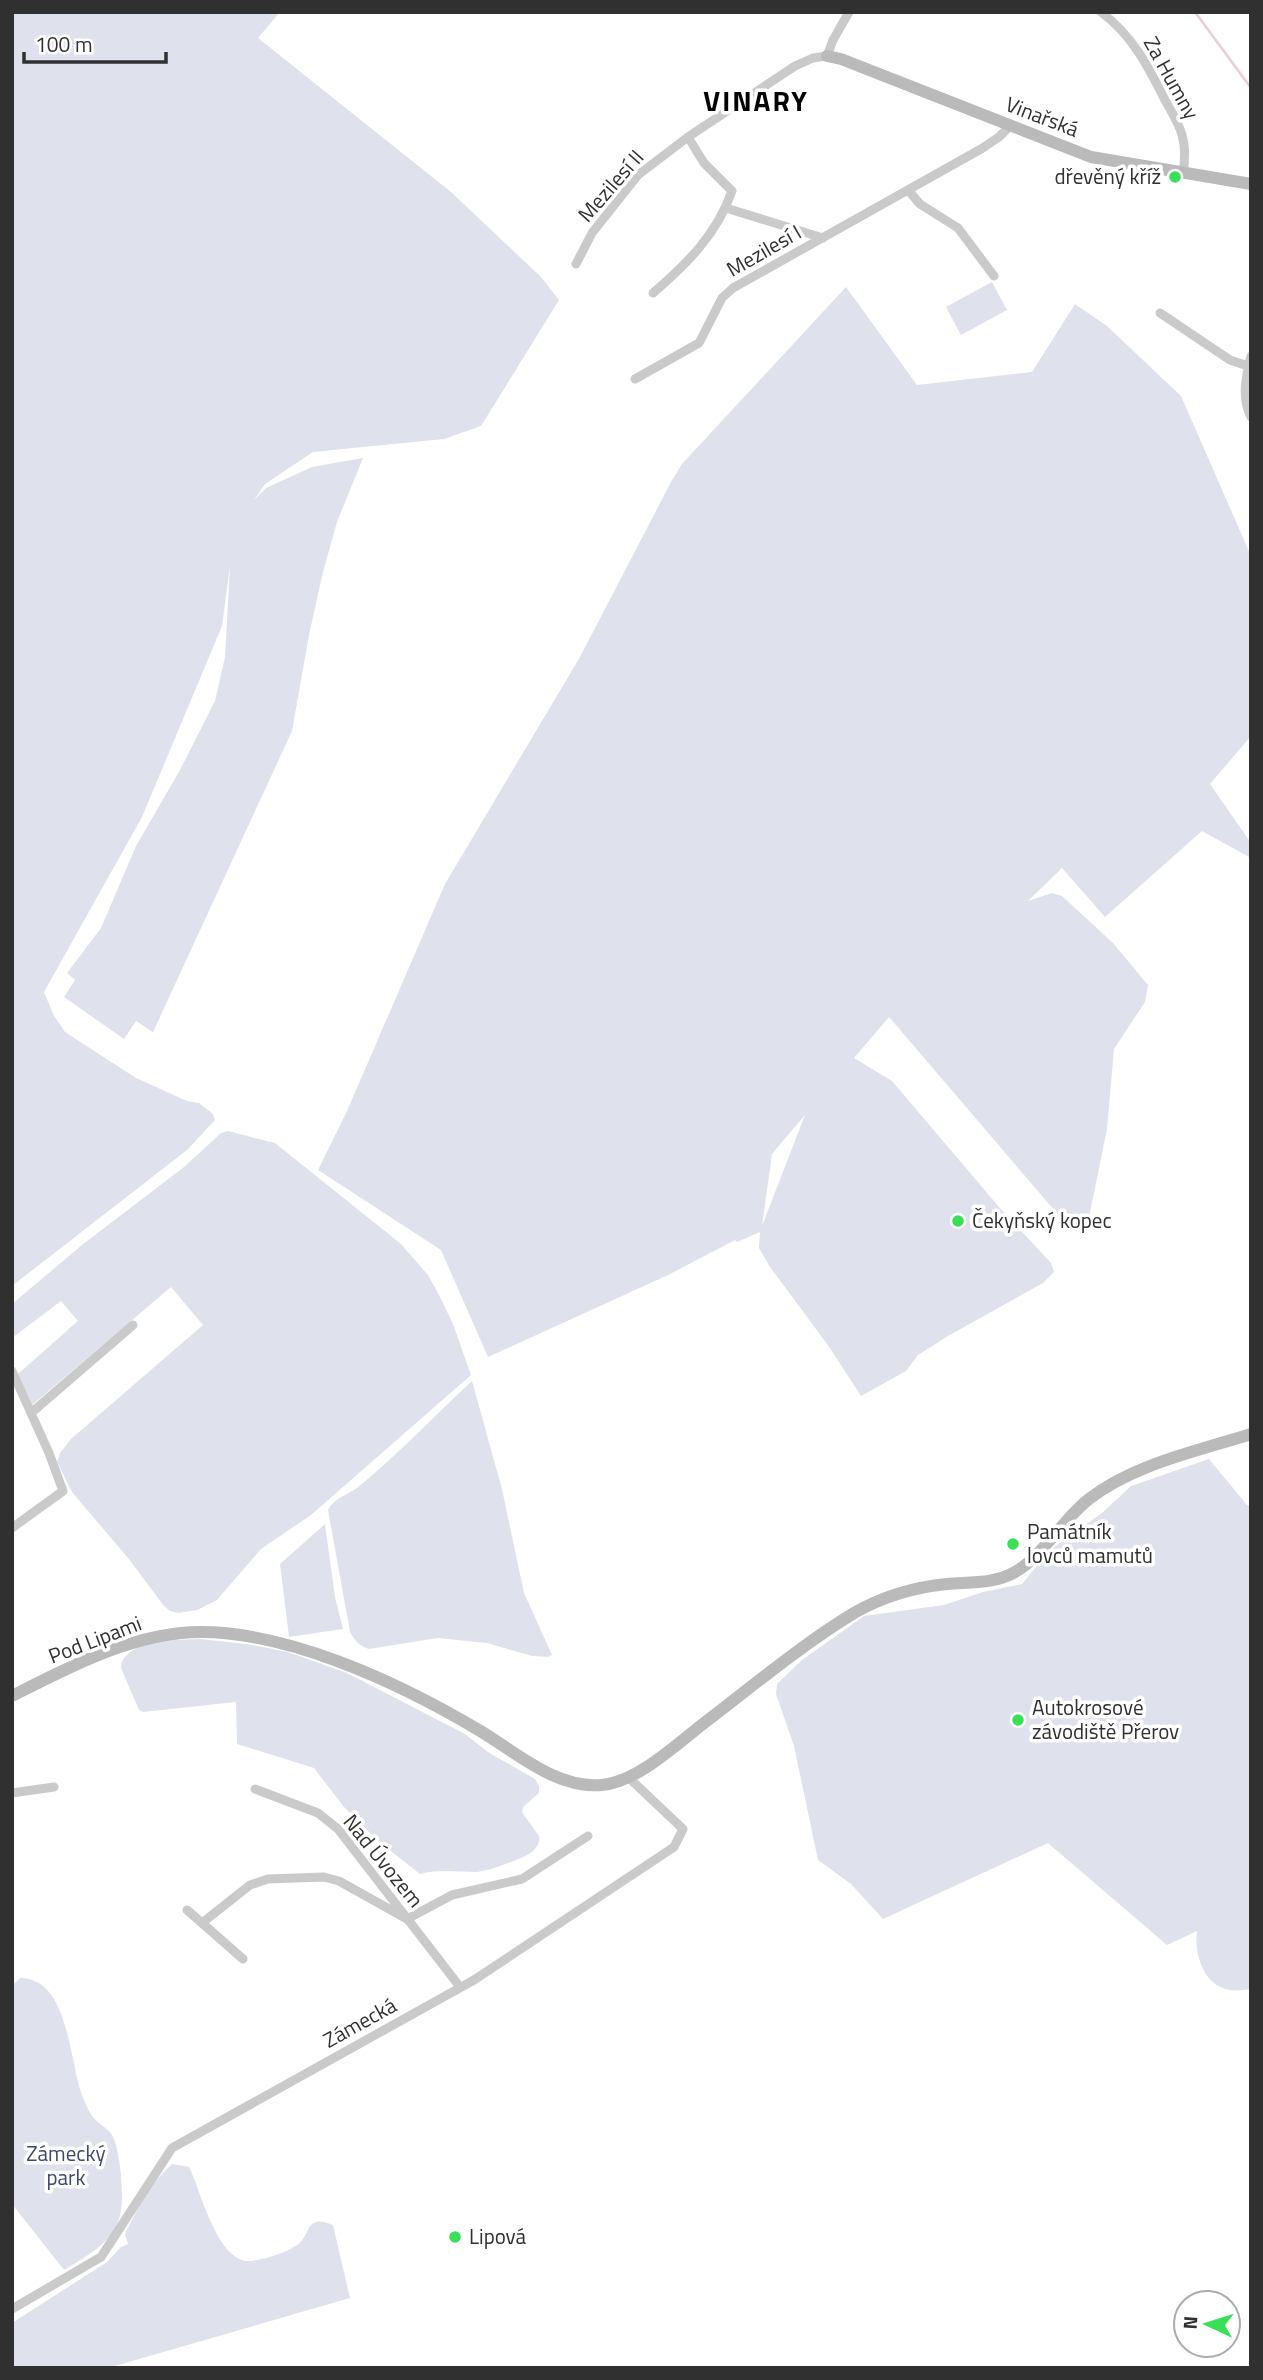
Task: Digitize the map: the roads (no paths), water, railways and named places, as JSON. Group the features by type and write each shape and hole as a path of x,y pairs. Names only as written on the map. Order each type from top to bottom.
{"main road":[{"name":"Vinařská","path":"827,56 841,59 1102,160 1251,184"},
{"name":"Pod Lipami","path":"12,1696 121,1647 151,1638 195,1632 264,1639 312,1652 346,1665 430,1703 562,1779 597,1785 610,1784 628,1777 657,1759 761,1679 853,1614 884,1599 914,1589 995,1580 1016,1572 1034,1557 1077,1510 1112,1484 1173,1459 1251,1434"}],"street":[{"path":"827,56 849,12"},
{"name":"Za Humny","path":"1101,12 1123,31 1135,46 1180,128 1185,152 1184,173"},
{"name":"Mezilesí II","path":"576,264 592,233 638,175 688,137 795,66 813,58 827,56"},
{"name":"Mezilesí I","path":"635,379 699,343 722,298 733,288 995,140 1010,126"},
{"path":"688,137 704,163 732,191 726,208"},
{"path":"908,190 920,204 958,228 994,276"},
{"name":"Mezilesí I","path":"653,293 703,245 726,208 823,238"},
{"path":"1160,313 1230,360 1250,361 1245,397 1251,417"},
{"path":"31,1413 133,1325"},
{"path":"12,1371 63,1491 12,1528"},
{"name":"Zámecká","path":"12,2309 100,2257 172,2148 460,1987 674,1847 683,1829 628,1777"},
{"path":"12,1793 54,1787"},
{"name":"Nad Úvozem","path":"255,1789 318,1812 338,1829 460,1987"},
{"path":"202,1923 250,1885 268,1879 324,1877 339,1881 407,1919 452,1895 522,1879 588,1836"},
{"path":"187,1910 243,1959"}],"waterway":[{"path":"1195,12 1251,88"}],"place":[{"name":"dřevěný kříž","path":"1175,177"},
{"name":"Čekyňský kopec","path":"958,1221"},
{"name":"Památník lovců mamutů","path":"1013,1544"},
{"name":"Autokrosové závodiště Přerov","path":"1018,1720"},
{"name":"Lipová","path":"455,2237"}],"district":[{"name":"VINARY","path":"756,101"}],"park label":[{"name":"Zámecký park","path":"66,2166"}]}
